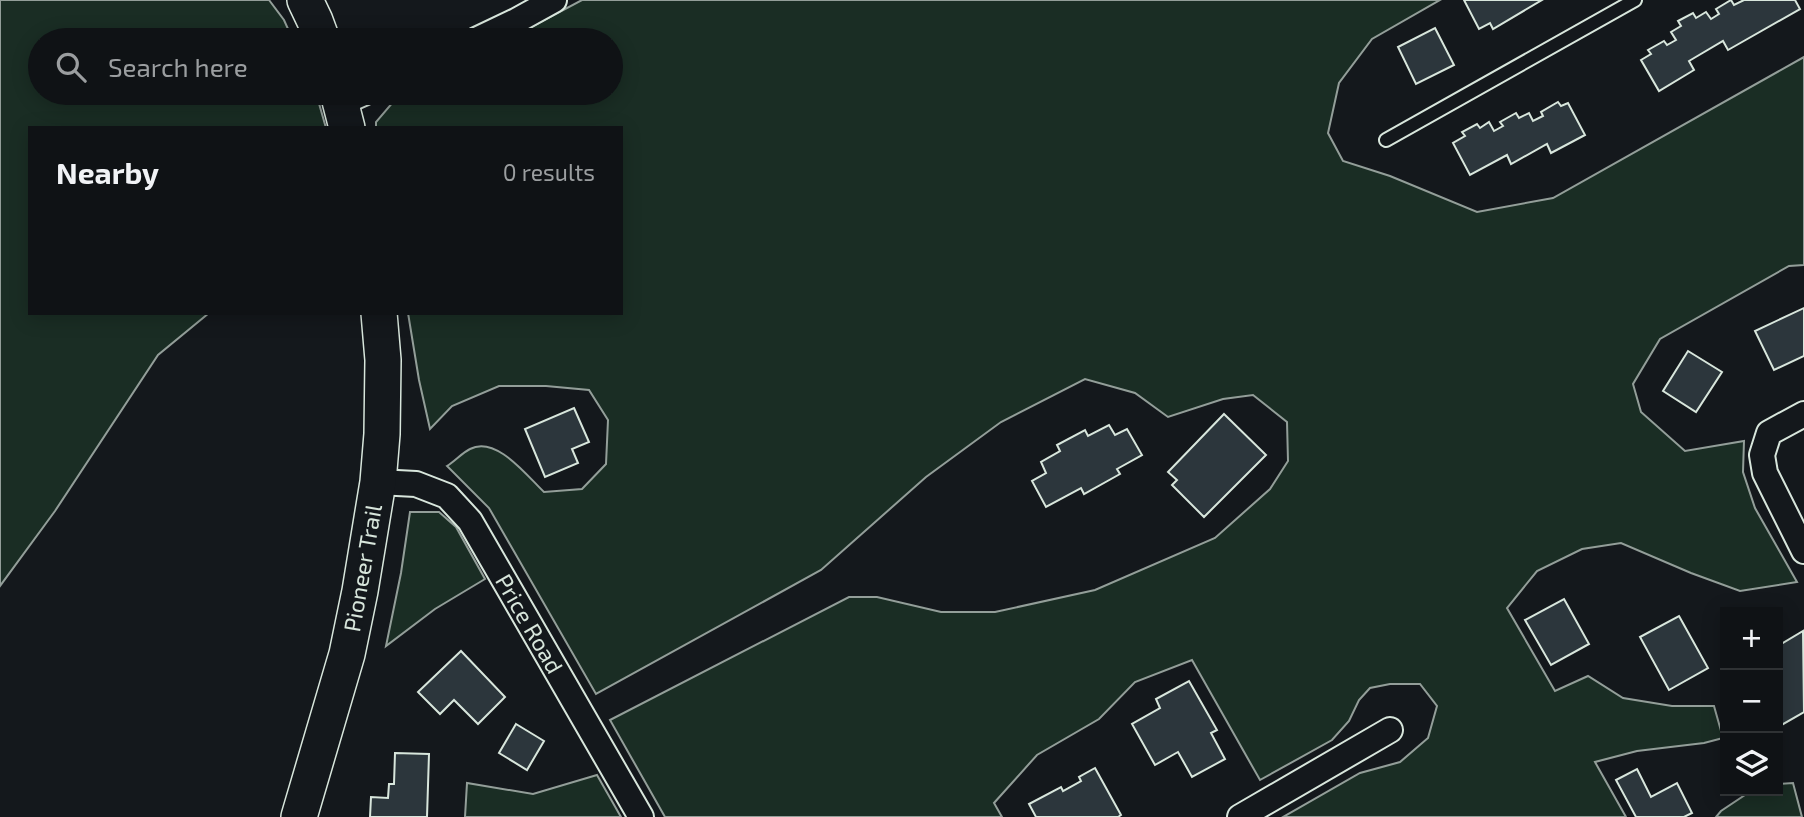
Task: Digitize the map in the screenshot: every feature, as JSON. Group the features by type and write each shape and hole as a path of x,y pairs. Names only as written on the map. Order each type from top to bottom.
{"main road":[{"path":"305,0 318,28"},
{"name":"Pioneer Trail","path":"299,817 347,654 378,482 383,360 379,315"}],"street":[{"path":"503,28 554,0"},
{"path":"1804,414 1769,433 1762,455 1765,473 1804,551"},
{"name":"Price Road","path":"378,482 416,484 447,496 470,521 641,817"},
{"path":"1240,817 1390,730"}],"lane":[{"path":"1386,139 1635,0"}],"green space":[{"path":"0,0 269,0 288,28 28,28 28,105 319,105 325,126 28,126 28,315 207,315 158,355 55,511 0,586"},
{"path":"582,0 1440,0 1372,39 1339,83 1328,133 1343,161 1390,176 1477,212 1553,198 1804,57 1804,265 1789,266 1660,339 1633,384 1641,412 1685,451 1744,441 1743,472 1755,508 1797,582 1740,591 1621,543 1582,549 1537,571 1507,608 1555,691 1588,676 1623,698 1672,706 1714,706 1720,739 1637,751 1595,762 1626,817 1283,817 1360,773 1400,762 1428,738 1437,706 1420,684 1390,684 1370,688 1359,700 1349,721 1332,740 1260,780 1192,660 1135,682 1099,719 1037,755 994,803 1002,817 665,817 610,720 849,597 877,597 941,612 995,612 1095,590 1215,538 1270,489 1288,461 1287,422 1253,395 1223,399 1168,417 1135,393 1085,379 1001,422 926,477 821,570 596,694 489,508 447,466 470,449 480,446 500,452 510,459 544,492 582,489 606,464 608,420 589,390 499,386 452,406 430,429 408,315 623,315 623,126 376,126 376,122 390,105 623,105 623,28 530,28"},
{"path":"410,512 439,512 456,527 485,579 435,609 386,646 401,573"},
{"path":"597,775 621,817 465,817 467,783 533,794"},
{"path":"1793,783 1802,817 1716,817 1744,796 1783,796 1783,784"}],"building":[{"path":"1464,0 1542,0 1493,29 1490,23 1479,29"},
{"path":"1731,0 1734,5 1744,0 1795,0 1800,9 1728,50 1723,41 1689,61 1694,70 1659,91 1641,60 1651,54 1648,50 1664,41 1667,45 1676,40 1671,32 1681,26 1678,21 1693,13 1696,18 1706,12 1711,19 1719,14 1716,9"},
{"path":"1435,28 1454,65 1416,84 1398,47"},
{"path":"1558,102 1561,106 1568,103 1585,135 1551,153 1547,144 1511,164 1507,155 1470,175 1453,143 1465,136 1462,132 1477,124 1480,128 1489,122 1494,131 1503,126 1500,122 1516,113 1519,118 1529,113 1533,121 1543,116 1541,112"},
{"path":"1804,308 1804,356 1774,370 1755,331"},
{"path":"1688,351 1722,372 1696,412 1663,391"},
{"path":"574,408 589,442 572,449 578,463 545,477 525,429"},
{"path":"1224,414 1266,455 1204,517 1172,485 1177,480 1168,472"},
{"path":"1109,425 1115,435 1127,429 1142,455 1117,469 1120,474 1084,494 1081,488 1046,507 1032,481 1046,473 1041,462 1060,451 1057,445 1085,430 1088,436"},
{"path":"1564,599 1589,644 1551,665 1525,620"},
{"path":"1679,616 1708,668 1669,690 1640,637"},
{"path":"1803,631 1804,712 1783,724 1783,670 1783,643"},
{"path":"461,651 505,697 478,724 454,700 440,714 418,692"},
{"path":"1189,681 1217,730 1211,733 1225,759 1192,777 1178,752 1155,765 1132,724 1160,708 1156,699"},
{"path":"516,724 544,741 527,770 499,753"},
{"path":"395,753 429,754 427,817 370,817 371,797 388,798 389,784 394,784"},
{"path":"1095,768 1121,815 1036,817 1029,804 1061,787 1063,791 1081,781 1079,777"},
{"path":"1637,769 1651,797 1677,783 1692,813 1684,817 1636,817 1616,780"}]}
